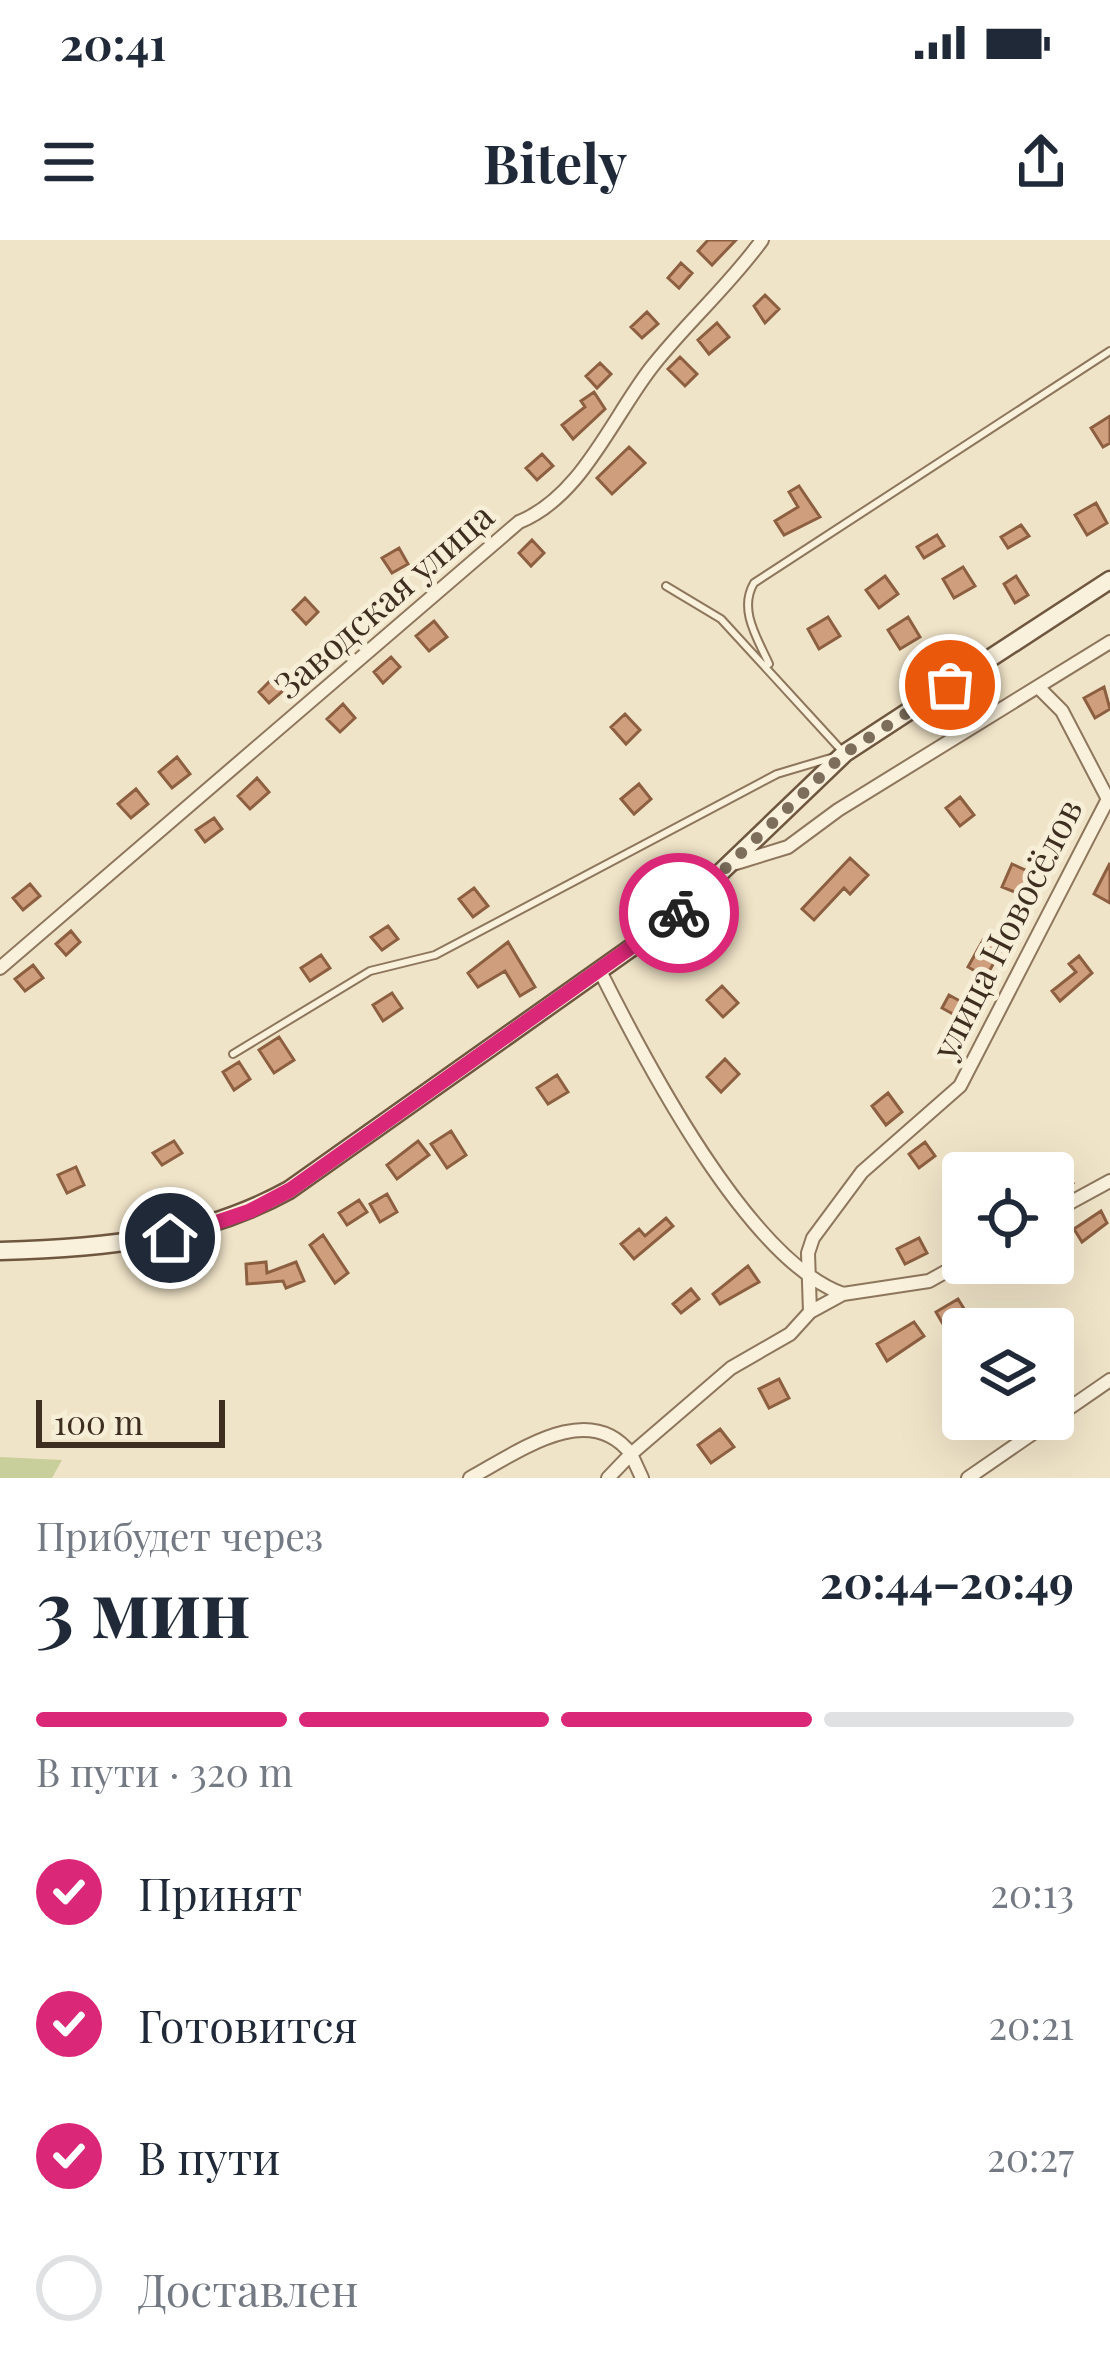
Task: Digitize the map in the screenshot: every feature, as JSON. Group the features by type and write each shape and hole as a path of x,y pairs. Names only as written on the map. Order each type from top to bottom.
{"main road":[{"path":"0,1251 170,1238 250,1211 290,1190 599,971 736,863 845,753 1110,580"}],"street":[{"name":"Заводская улица","path":"0,968 519,522 550,510 653,366 704,314 762,240"},
{"path":"736,863 788,848 838,810 1110,642"},
{"path":"1040,689 1061,711 1109,801"},
{"name":"улица Новосёлов","path":"810,1312 813,1284 808,1253 813,1238 862,1172 945,1105 960,1086 1109,801"},
{"path":"599,971 644,1058 697,1143 758,1225 813,1284 843,1294"},
{"path":"1074,1201 1110,1181"},
{"path":"608,1478 731,1368 790,1334 810,1312 843,1294 929,1281 942,1274"},
{"path":"968,1478 1110,1380"},
{"path":"470,1478 540,1440 587,1427 617,1436 642,1478"}],"lane":[{"path":"773,673 751,623 747,604 754,583 1110,351"},
{"path":"232,1054 370,971 435,955 777,774 845,753 721,619 666,586"}],"green space":[{"path":"0,1457 62,1460 52,1478 0,1478"}],"building":[{"path":"708,240 736,240 712,265 698,251"},
{"path":"681,263 692,273 679,288 668,278"},
{"path":"765,295 779,309 765,323 754,306"},
{"path":"647,312 658,324 642,338 631,327"},
{"path":"717,323 729,337 709,354 698,340"},
{"path":"680,357 697,374 685,386 668,369"},
{"path":"600,363 611,374 597,388 586,376"},
{"path":"594,392 605,409 573,439 562,425 585,407 581,401"},
{"path":"1110,416 1110,443 1103,447 1091,428"},
{"path":"629,447 645,463 612,494 597,478"},
{"path":"542,454 553,466 537,480 526,468"},
{"path":"799,486 820,517 784,535 775,521 798,507 789,492"},
{"path":"1096,503 1107,523 1087,535 1075,515"},
{"path":"1021,525 1029,536 1008,548 1001,537"},
{"path":"937,535 944,546 924,558 917,547"},
{"path":"532,540 544,553 531,566 519,553"},
{"path":"399,548 408,564 392,573 382,558"},
{"path":"963,567 975,586 954,598 943,579"},
{"path":"885,576 898,594 879,608 866,590"},
{"path":"1016,576 1028,595 1015,603 1004,584"},
{"path":"305,598 318,612 306,624 293,610"},
{"path":"828,617 840,636 819,649 808,629"},
{"path":"908,617 920,637 900,649 888,630"},
{"path":"434,621 447,637 429,651 416,636"},
{"path":"391,657 400,667 383,683 374,672"},
{"path":"273,678 284,690 269,703 259,692"},
{"path":"1104,687 1110,709 1095,718 1084,698"},
{"path":"343,704 355,718 340,732 327,719"},
{"path":"625,714 640,730 626,744 611,727"},
{"path":"177,757 190,774 172,788 159,772"},
{"path":"257,778 269,792 250,809 238,796"},
{"path":"639,784 651,799 634,814 621,799"},
{"path":"136,789 148,804 131,818 118,804"},
{"path":"960,797 974,815 960,826 946,808"},
{"path":"214,818 222,829 205,842 196,830"},
{"path":"850,858 868,875 850,894 844,888 814,920 802,909"},
{"path":"1110,863 1110,903 1094,894"},
{"path":"1012,864 1032,873 1022,895 1002,887"},
{"path":"30,884 40,896 23,910 13,898"},
{"path":"474,888 488,906 473,917 459,899"},
{"path":"388,926 398,939 382,950 371,937"},
{"path":"71,931 80,942 66,955 56,944"},
{"path":"983,940 1001,950 986,977 968,967"},
{"path":"508,942 535,987 520,996 505,971 478,987 468,973"},
{"path":"321,955 330,968 310,981 301,968"},
{"path":"1079,956 1092,973 1060,1001 1052,991 1076,972 1069,964"},
{"path":"33,965 43,978 25,991 15,979"},
{"path":"722,986 738,1003 723,1017 707,1000"},
{"path":"392,993 402,1008 383,1021 373,1005"},
{"path":"949,995 969,1006 962,1019 942,1008"},
{"path":"279,1037 294,1060 274,1073 259,1050"},
{"path":"725,1059 739,1074 721,1092 707,1077"},
{"path":"239,1062 250,1079 234,1090 223,1072"},
{"path":"557,1075 568,1092 548,1104 537,1088"},
{"path":"888,1093 902,1112 886,1125 872,1106"},
{"path":"451,1131 466,1155 447,1168 431,1144"},
{"path":"174,1141 182,1153 162,1165 153,1153"},
{"path":"418,1141 429,1155 397,1179 387,1165"},
{"path":"925,1142 935,1156 919,1168 909,1154"},
{"path":"76,1167 84,1185 67,1193 58,1175"},
{"path":"387,1194 397,1212 380,1222 370,1204"},
{"path":"359,1200 367,1212 347,1225 339,1213"},
{"path":"1101,1211 1107,1223 1082,1242 1074,1229"},
{"path":"666,1218 673,1226 634,1259 621,1244 639,1229 645,1236"},
{"path":"323,1235 348,1273 335,1283 310,1245"},
{"path":"919,1238 927,1253 905,1264 897,1249"},
{"path":"266,1262 267,1273 296,1262 304,1281 286,1288 283,1281 247,1284 246,1264"},
{"path":"748,1266 759,1282 720,1304 713,1294"},
{"path":"691,1289 699,1299 681,1313 673,1304"},
{"path":"958,1299 964,1308 943,1308"},
{"path":"914,1322 924,1336 887,1361 877,1344"},
{"path":"779,1379 789,1398 769,1408 759,1389"},
{"path":"720,1429 734,1447 711,1463 698,1445"}],"way so far":[{"path":"679,913 845,753 950,685"}],"route":[{"path":"170,1238 250,1211 290,1190 679,913"}]}
